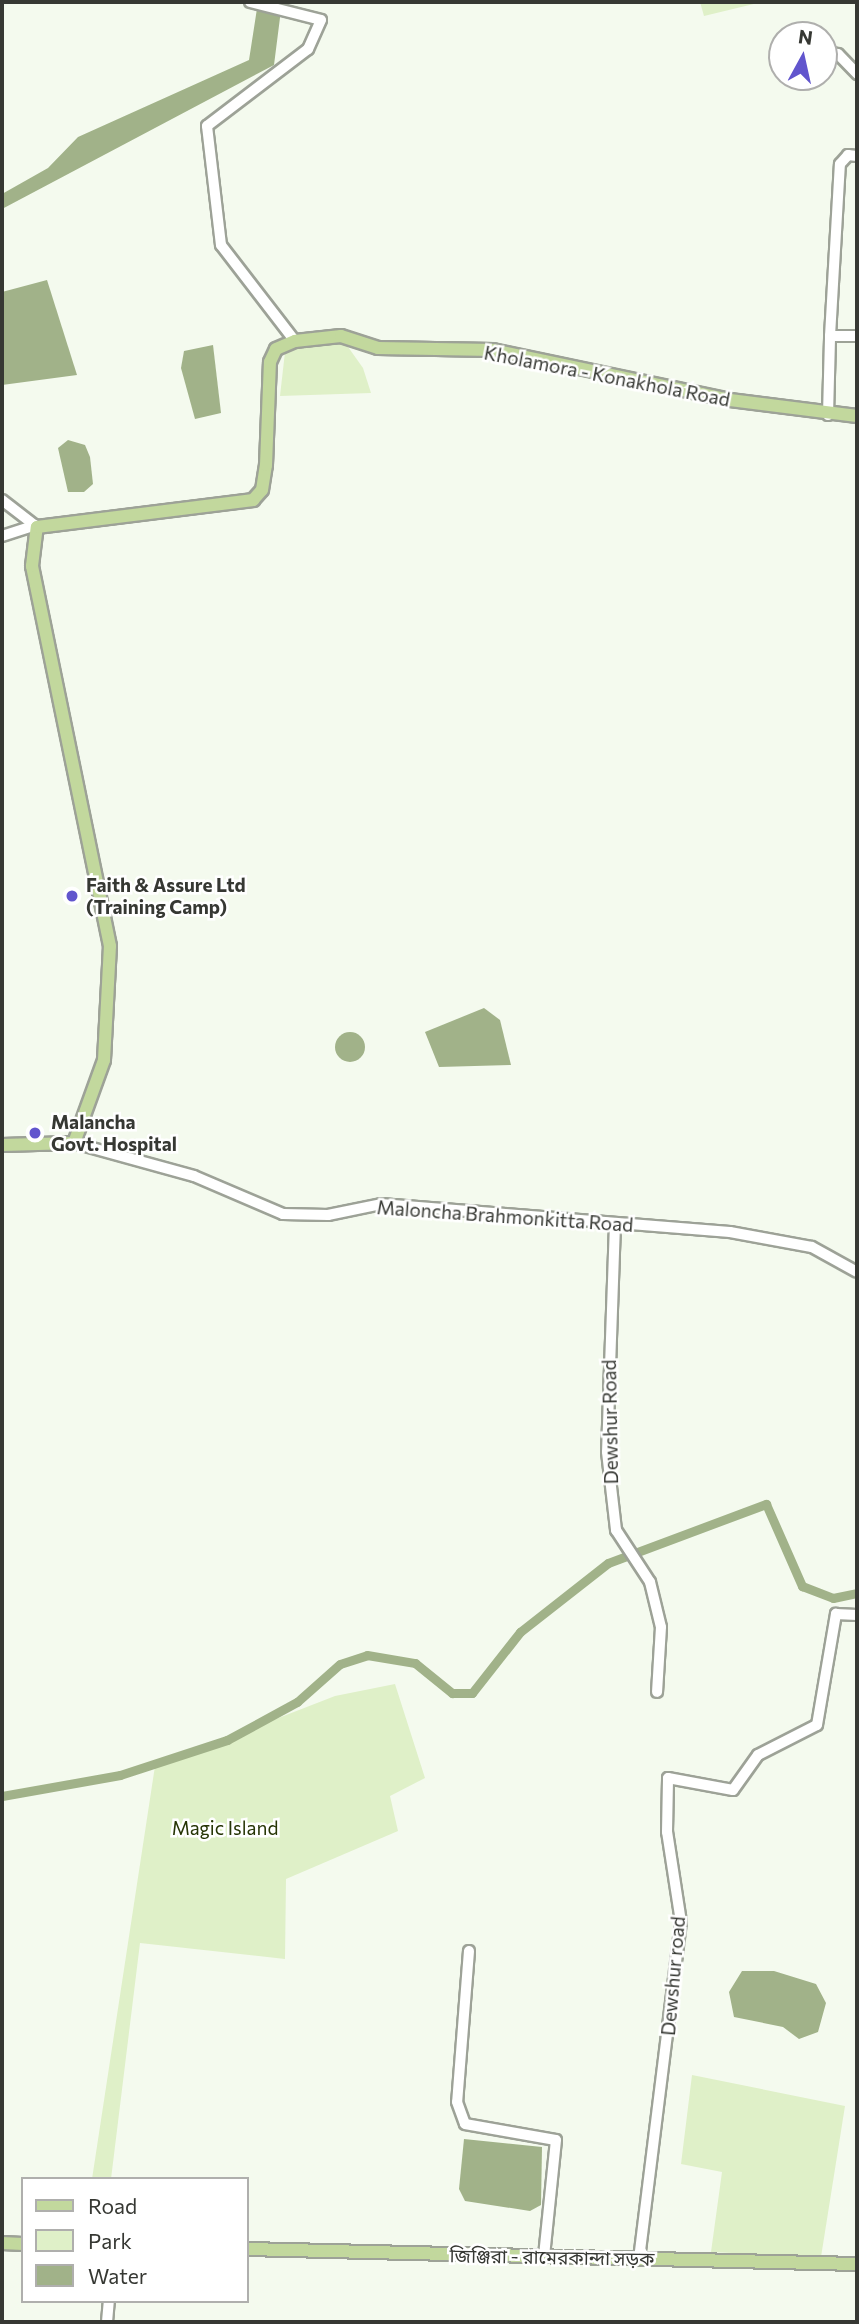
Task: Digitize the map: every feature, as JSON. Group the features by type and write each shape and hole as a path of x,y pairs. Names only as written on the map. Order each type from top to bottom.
{"main road":[{"name":"Kholamora - Konakhola Road","path":"36,526 253,500 262,490 266,465 270,362 276,349 295,341 341,336 378,348 493,350 828,415 857,416"},
{"path":"2,1145 74,1143 104,1060 110,946 32,566 36,526"},
{"path":"2,2244 21,2244"},
{"name":"জিঞ্জিরা - রামেরকান্দা সড়ক","path":"248,2249 857,2264"}],"street":[{"path":"250,2 321,20 308,49 207,126 221,245 295,341"},
{"path":"838,54 857,74"},
{"path":"828,415 840,164 848,155 857,156"},
{"path":"830,336 857,336"},
{"path":"2,500 36,526"},
{"path":"2,536 36,526"},
{"name":"Maloncha Brahmonkitta Road","path":"74,1143 194,1176 283,1214 328,1215 382,1204 730,1232 812,1247 857,1272"},
{"name":"Dewshur Road","path":"615,1224 607,1452 616,1530 650,1582 661,1627 657,1692"},
{"name":"Dewshur road","path":"639,2259 681,1922 667,1832 668,1778 733,1790 758,1755 817,1726 827,1692 836,1614 857,1615"},
{"path":"470,1951 457,2102 465,2124 556,2140 544,2257"},
{"path":"107,2322 109,2303"}],"green space":[{"path":"700,2 762,2 704,16"},
{"path":"341,337 363,368 371,393 280,396 285,352 296,342"},
{"name":"Magic Island","path":"395,1684 425,1778 390,1796 398,1831 286,1879 285,1959 140,1943 111,2177 92,2177 155,1766 335,1696"},
{"path":"692,2075 845,2106 821,2257 711,2252 722,2172 681,2164"}],"water":[{"path":"258,2 282,2 274,65 2,209 2,194 48,168 78,137 249,60"},
{"path":"47,280 77,375 2,385 2,292"},
{"path":"213,345 221,413 195,419 181,368 184,351"},
{"path":"68,440 85,445 90,457 93,484 84,492 68,492 58,448"},
{"path":"484,1008 500,1020 511,1065 439,1067 425,1032"},
{"path":"350,1032 360,1037 365,1047 360,1057 350,1062 340,1057 335,1047 340,1037"},
{"path":"742,1971 774,1971 816,1984 826,2003 818,2032 799,2039 783,2027 734,2017 729,1992"},
{"path":"464,2139 542,2147 541,2205 530,2211 465,2201 459,2189"}],"waterway":[{"path":"2,1796 120,1775 227,1740 297,1702 340,1664 367,1655 415,1663 452,1693 472,1693 520,1632 608,1563 766,1504 802,1586 833,1598 857,1593"}],"place":[{"name":"Faith & Assure Ltd (Training Camp)","path":"72,896"},
{"name":"Malancha Govt. Hospital","path":"35,1133"}]}
